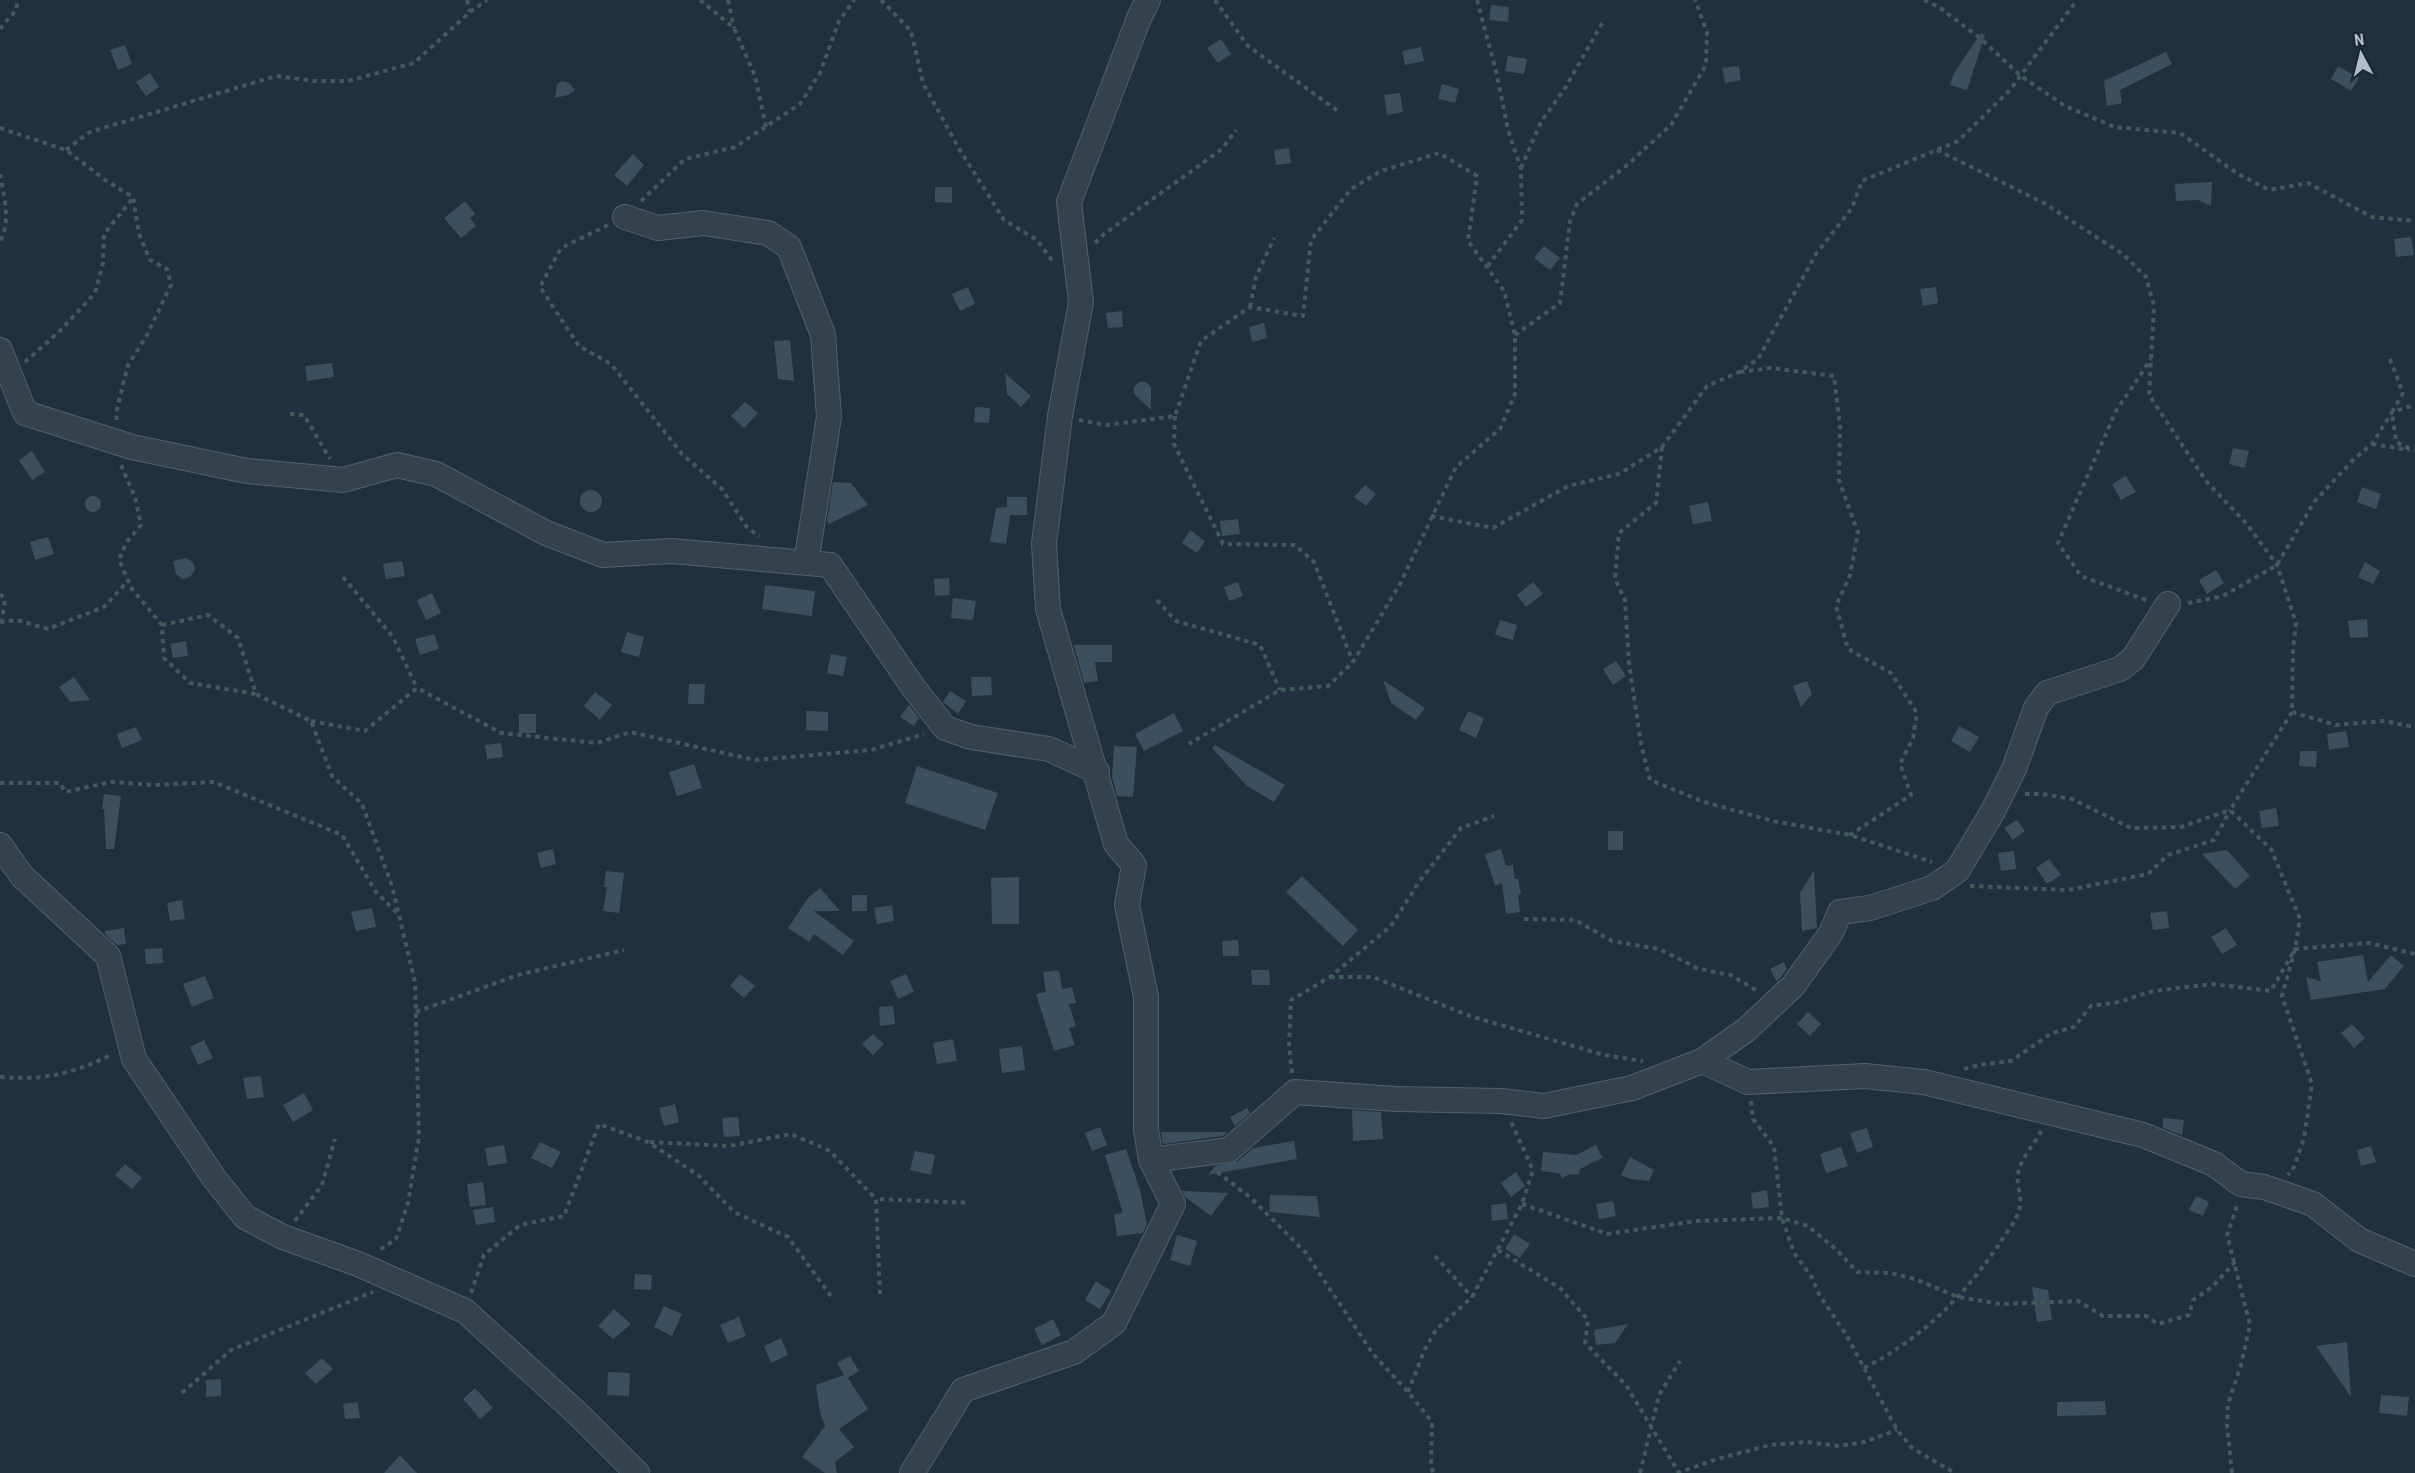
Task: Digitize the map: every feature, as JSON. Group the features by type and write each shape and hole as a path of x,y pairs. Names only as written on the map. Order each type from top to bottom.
{"street":[{"path":"912,1473 963,1389 1074,1352 1114,1323 1173,1204 1151,1160 1146,1130 1146,997 1126,905 1134,865 1116,844 1097,771 1048,609 1044,544 1060,416 1081,302 1066,265 1069,202 1139,18 1148,0"},
{"path":"625,217 658,228 703,223 768,233 789,247 823,335 830,417 806,563"},
{"path":"0,350 25,413 119,443 248,471 343,480 397,465 436,474 546,533 603,555 672,551 830,565 913,687 945,728 971,737 1048,749 1097,771"},
{"path":"1151,1160 1229,1150 1295,1092 1397,1099 1501,1101 1544,1107 1632,1088 1702,1061 1746,1030 1793,986 1824,942 1840,912 1870,908 1932,888 1957,871 2002,794 2014,769 2036,708 2047,693 2120,669 2133,659 2168,604"},
{"path":"0,845 22,876 108,956 134,1059 214,1178 245,1217 283,1237 358,1264 465,1311 578,1414 637,1473"},
{"path":"1702,1061 1748,1082 1865,1076 1924,1082 2143,1135 2214,1164 2241,1184 2264,1187 2313,1203 2360,1240 2415,1264"}],"path":[{"path":"0,28 16,10 18,0"},
{"path":"467,0 470,12"},
{"path":"66,150 90,132 276,76 315,81 348,81 414,63 486,0"},
{"path":"700,0 734,28"},
{"path":"728,0 734,28 755,76 766,127"},
{"path":"764,540 746,526 722,489 682,454 611,364 579,346 540,288 561,248 625,217 685,159 735,147 800,104 820,73 839,21 854,0"},
{"path":"881,0 911,31 923,83 958,147 1004,220 1037,240 1066,265 1104,234 1222,149 1236,130"},
{"path":"1215,0 1248,46 1338,111"},
{"path":"1477,0 1496,71 1508,130 1521,169 1522,220 1486,267"},
{"path":"1515,335 1560,303 1570,222 1577,204 1626,166 1671,125 1706,65 1707,32 1695,0"},
{"path":"1924,0 1939,7 1981,39 2020,76 2065,106 2115,127 2180,133 2238,174 2269,190 2308,183 2372,217 2415,221"},
{"path":"1431,516 1493,528 1568,486 1618,474 1662,447 1707,386 1739,372 1758,358 1816,254 1852,208 1862,181 1958,141 2009,91 2077,0"},
{"path":"1521,169 1540,122 1565,88 1604,20"},
{"path":"0,128 66,150 105,180 133,197 139,234 150,260 167,269 171,285 146,337 128,365 117,413 121,465 135,497 141,525 126,543 119,560 132,589 162,625 164,658 190,683 256,694 311,721 365,731 417,688"},
{"path":"1932,888 1973,886 2068,890 2148,874 2168,855 2214,840 2230,810 2292,712 2293,649 2296,623 2277,565 2246,523 2206,481 2149,395 2154,306 2146,277 2124,255 2044,203 1937,150"},
{"path":"1189,744 1280,690 1328,686 1353,662 1400,584 1456,467 1500,429 1515,394 1515,335 1504,291 1468,241 1477,176 1439,153 1381,171 1351,189 1311,240 1303,316 1250,308 1201,341 1175,416 1174,444 1223,544 1295,545 1314,562 1353,662"},
{"path":"0,174 5,201 6,231 0,242"},
{"path":"11,375 61,330 95,293 103,263 104,234 133,197"},
{"path":"1250,308 1256,277 1274,238"},
{"path":"2151,358 2116,411 2058,543 2081,576 2135,598 2176,606 2223,596 2277,565 2314,502 2354,459 2372,444 2403,393 2390,359"},
{"path":"1739,372 1771,368 1834,376 1840,426 1839,480 1858,532 1850,575 1836,606 1848,649 1891,672 1917,713 1913,738 1900,764 1911,795 1850,836"},
{"path":"2392,412 2415,405"},
{"path":"2392,412 2396,442 2414,451"},
{"path":"290,414 304,415 343,480"},
{"path":"1060,416 1107,425 1175,416"},
{"path":"2372,444 2414,451"},
{"path":"1662,447 1656,503 1619,533 1615,579 1625,600 1629,663 1641,744 1650,780 1704,802 1763,819 1850,836 1957,871"},
{"path":"343,577 393,637 417,688 501,733 597,743 630,732 755,760 871,750 945,728"},
{"path":"0,594 5,599 1,621 17,620 48,629 104,607 128,581"},
{"path":"1157,600 1176,621 1260,645 1280,690"},
{"path":"162,625 208,615 238,638 256,694"},
{"path":"2292,712 2336,725 2384,721 2415,727"},
{"path":"311,721 332,776 362,804 392,886 415,982 419,1137 408,1203 396,1239 358,1264"},
{"path":"0,783 60,783 65,792 111,782 154,785 214,782 342,835 376,892 399,915"},
{"path":"2002,794 2042,794 2072,799 2131,828 2181,827 2230,810"},
{"path":"2230,810 2271,849 2300,920 2295,949 2282,996 2312,1084 2304,1138 2294,1167 2274,1190"},
{"path":"1295,1092 1289,1045 1290,1000 1330,977 1391,926 1419,882 1461,828 1494,816"},
{"path":"1524,919 1575,920 1612,941 1659,949 1699,969 1731,975 1776,1002"},
{"path":"2295,949 2369,943 2415,954"},
{"path":"1957,1072 1979,1065 2011,1061 2052,1033 2074,1027 2091,1006 2120,1002 2154,991 2213,984 2271,991 2295,949"},
{"path":"415,1012 519,975 624,950"},
{"path":"1330,977 1373,977 1470,1017 1604,1055 1647,1062"},
{"path":"0,1077 30,1080 75,1072 107,1058 128,1034"},
{"path":"1748,1082 1753,1119 1774,1146 1782,1218 1794,1253 1811,1276 1820,1296 1847,1336 1897,1430 1912,1448 1955,1473"},
{"path":"1408,1392 1425,1349 1436,1330 1472,1297 1522,1204 1533,1170 1501,1101"},
{"path":"1864,1368 1894,1353 1925,1329 1958,1297 1985,1264 2008,1231 2020,1206 2017,1175 2052,1114"},
{"path":"465,1311 484,1255 520,1225 564,1216 599,1124 648,1142 698,1175 734,1212 788,1237 834,1299"},
{"path":"648,1142 729,1146 791,1134 830,1151 876,1199 880,1294"},
{"path":"283,1237 322,1185 335,1139"},
{"path":"1211,1167 1251,1198 1306,1253 1373,1354 1432,1422 1431,1464 1433,1473"},
{"path":"2232,1473 2227,1424 2228,1404 2241,1365 2250,1325 2227,1235 2238,1206 2241,1184"},
{"path":"876,1199 970,1203"},
{"path":"1522,1204 1607,1234 1696,1221 1782,1218 1808,1226 1837,1250 1857,1272 1890,1273 1915,1279 1958,1297 2000,1304 2078,1301 2103,1316 2146,1316 2158,1324 2189,1315 2193,1300 2212,1287 2235,1262"},
{"path":"1498,1250 1560,1288 1588,1320 1585,1343 1626,1385 1678,1473 1717,1459 1770,1445 1807,1442 1839,1446 1864,1442 1897,1430"},
{"path":"1435,1256 1472,1297"},
{"path":"182,1393 231,1350 399,1282"},
{"path":"1640,1473 1650,1424 1659,1395 1680,1361"}],"building":[{"path":"1491,5 1509,7 1508,22 1489,20"},
{"path":"1981,33 1985,35 1967,90 1950,85 1954,73"},
{"path":"1221,39 1231,54 1218,63 1207,48"},
{"path":"125,45 132,64 118,70 110,50"},
{"path":"1421,47 1424,61 1405,65 1402,51"},
{"path":"2166,52 2172,64 2120,90 2122,103 2107,106 2104,81"},
{"path":"1508,56 1527,59 1524,74 1505,71"},
{"path":"1739,66 1741,80 1725,83 1722,68"},
{"path":"2338,66 2359,78 2351,91 2331,79"},
{"path":"150,73 159,87 146,96 136,82"},
{"path":"562,81 569,83 575,90 568,95 555,98 557,84"},
{"path":"1442,84 1459,89 1455,103 1438,99"},
{"path":"1400,93 1403,112 1387,115 1384,95"},
{"path":"1289,148 1291,163 1276,165 1274,150"},
{"path":"633,154 644,165 627,186 614,175"},
{"path":"2212,182 2211,206 2198,200 2176,201 2175,184"},
{"path":"935,187 952,187 952,203 935,202"},
{"path":"465,201 475,214 470,218 476,226 461,238 444,218"},
{"path":"2411,237 2414,255 2396,257 2394,239"},
{"path":"1544,246 1560,258 1550,270 1534,258"},
{"path":"968,287 975,304 960,311 952,294"},
{"path":"1936,287 1938,303 1923,306 1920,289"},
{"path":"1122,311 1123,327 1108,328 1106,313"},
{"path":"1264,323 1267,338 1252,342 1249,327"},
{"path":"790,340 794,381 778,379 774,341"},
{"path":"332,363 334,377 307,381 305,366"},
{"path":"1005,373 1031,396 1021,407 1007,394"},
{"path":"1139,382 1146,382 1151,387 1151,410 1134,394 1134,387"},
{"path":"745,402 758,413 744,428 731,416"},
{"path":"975,407 990,408 989,423 974,422"},
{"path":"2233,448 2249,451 2245,468 2229,464"},
{"path":"32,451 45,472 32,480 19,460"},
{"path":"2126,476 2136,492 2121,500 2112,484"},
{"path":"833,482 851,483 868,505 829,524 827,521"},
{"path":"1365,485 1376,494 1366,506 1354,497"},
{"path":"2362,487 2381,494 2376,509 2357,502"},
{"path":"587,490 595,490 602,497 602,505 595,512 587,512 580,505 580,497"},
{"path":"90,496 96,496 101,504 99,510 90,512 85,507 85,501"},
{"path":"1007,497 1027,497 1027,515 1010,515 1006,544 990,542 996,508 1007,507"},
{"path":"1708,502 1712,521 1693,524 1689,506"},
{"path":"1238,519 1240,534 1222,536 1220,521"},
{"path":"1190,530 1205,541 1197,553 1182,543"},
{"path":"48,537 54,554 35,560 30,542"},
{"path":"186,558 193,562 195,570 190,577 182,579 176,574 173,561"},
{"path":"402,561 405,576 386,579 383,564"},
{"path":"2365,562 2380,571 2373,584 2358,577"},
{"path":"2216,570 2224,583 2207,594 2199,580"},
{"path":"949,578 950,595 935,596 934,579"},
{"path":"1238,582 1243,596 1229,601 1224,587"},
{"path":"1533,582 1543,594 1526,607 1517,595"},
{"path":"765,585 815,591 812,616 762,609"},
{"path":"432,593 441,613 426,620 417,600"},
{"path":"953,598 976,601 973,620 951,618"},
{"path":"2367,619 2368,637 2350,638 2348,621"},
{"path":"1500,620 1517,625 1513,640 1495,635"},
{"path":"627,632 644,637 639,657 621,652"},
{"path":"434,634 439,649 420,655 415,639"},
{"path":"186,641 188,656 173,658 170,644"},
{"path":"1074,645 1112,645 1112,662 1095,662 1098,681 1084,683"},
{"path":"831,654 847,657 843,676 827,673"},
{"path":"1616,661 1626,676 1613,685 1603,669"},
{"path":"74,677 90,700 70,702 59,687"},
{"path":"971,677 991,677 992,695 972,696"},
{"path":"1383,680 1425,708 1416,720 1391,703"},
{"path":"1807,681 1812,694 1801,707 1793,686"},
{"path":"689,684 705,684 704,704 688,704"},
{"path":"950,691 966,701 958,714 943,702"},
{"path":"595,692 612,705 600,720 584,706"},
{"path":"909,705 919,718 914,726 900,717"},
{"path":"806,711 828,712 828,731 806,730"},
{"path":"1468,711 1484,718 1476,738 1459,730"},
{"path":"1174,713 1183,731 1144,751 1135,734"},
{"path":"519,714 536,714 536,733 519,733"},
{"path":"1959,726 1979,737 1970,752 1951,741"},
{"path":"136,727 142,740 122,748 117,734"},
{"path":"2346,731 2349,747 2329,750 2327,734"},
{"path":"501,743 503,757 487,759 485,745"},
{"path":"1215,745 1285,785 1274,802 1247,786 1212,748"},
{"path":"1114,746 1137,747 1133,797 1117,796 1112,777"},
{"path":"2300,751 2317,751 2316,767 2299,766"},
{"path":"694,764 702,788 677,796 669,772"},
{"path":"917,766 998,793 985,830 905,803"},
{"path":"104,794 121,796 114,849 106,849 104,809 102,809"},
{"path":"2276,808 2279,826 2262,828 2259,811"},
{"path":"2017,820 2025,831 2013,840 2004,828"},
{"path":"1608,831 1623,831 1623,850 1608,850"},
{"path":"553,849 556,864 541,868 537,853"},
{"path":"1501,849 1506,866 1513,865 1515,879 1518,879 1521,894 1518,895 1520,912 1506,914 1502,883 1495,886 1485,854"},
{"path":"2227,850 2250,876 2235,889 2202,854"},
{"path":"2014,851 2016,869 2001,871 1998,853"},
{"path":"2049,859 2061,875 2047,884 2036,868"},
{"path":"1814,870 1817,928 1802,931 1800,893"},
{"path":"606,871 624,873 619,913 603,911 607,887 604,887"},
{"path":"1302,876 1358,930 1343,946 1286,892"},
{"path":"1019,877 1019,924 992,924 991,878"},
{"path":"820,888 840,911 814,911 854,941 843,955 814,934 809,942 788,928 808,898"},
{"path":"852,895 867,895 867,911 852,911"},
{"path":"182,900 185,919 170,921 167,903"},
{"path":"892,905 894,921 877,924 874,908"},
{"path":"372,908 376,927 356,931 351,912"},
{"path":"2167,911 2169,928 2153,930 2150,913"},
{"path":"124,928 126,944 117,945 105,934 105,931"},
{"path":"2226,928 2237,945 2222,954 2211,937"},
{"path":"1238,940 1239,956 1223,956 1222,941"},
{"path":"162,948 163,963 146,964 145,949"},
{"path":"2363,955 2368,982 2391,955 2404,966 2385,989 2311,1000 2306,977 2321,981 2317,962"},
{"path":"1784,962 1787,969 1777,982 1770,969"},
{"path":"1059,970 1062,989 1072,987 1076,1003 1069,1004 1076,1026 1069,1028 1075,1045 1054,1051 1036,994 1046,992 1043,972"},
{"path":"1251,970 1269,970 1270,985 1252,985"},
{"path":"740,974 755,986 744,998 730,986"},
{"path":"906,974 914,992 898,999 890,981"},
{"path":"205,976 214,998 192,1007 183,984"},
{"path":"893,1006 895,1024 880,1026 879,1007"},
{"path":"1808,1012 1821,1024 1810,1036 1797,1024"},
{"path":"2352,1024 2365,1038 2354,1048 2341,1033"},
{"path":"873,1034 884,1044 873,1055 862,1044"},
{"path":"953,1039 957,1061 937,1064 933,1043"},
{"path":"204,1040 213,1058 198,1065 190,1047"},
{"path":"1022,1046 1025,1070 1002,1073 999,1049"},
{"path":"261,1076 264,1097 247,1099 243,1078"},
{"path":"304,1093 313,1110 293,1122 283,1105"},
{"path":"675,1104 679,1122 664,1126 659,1108"},
{"path":"1247,1108 1250,1113 1235,1126 1230,1117"},
{"path":"1352,1110 1381,1112 1383,1139 1353,1141"},
{"path":"738,1117 740,1136 724,1137 722,1118"},
{"path":"2163,1118 2184,1120 2182,1135 2163,1128"},
{"path":"1100,1127 1107,1145 1092,1151 1085,1133"},
{"path":"1867,1128 1873,1147 1857,1153 1850,1133"},
{"path":"1161,1132 1228,1132 1223,1136 1163,1144"},
{"path":"1294,1141 1297,1159 1208,1175 1215,1166 1238,1161 1253,1148"},
{"path":"540,1142 561,1152 552,1168 531,1158"},
{"path":"504,1145 507,1163 488,1166 485,1148"},
{"path":"1596,1145 1604,1157 1580,1169 1579,1175 1570,1174 1562,1178 1559,1173 1541,1171 1543,1152 1576,1155"},
{"path":"2371,1146 2376,1162 2361,1166 2357,1150"},
{"path":"1841,1147 1848,1166 1826,1173 1820,1154"},
{"path":"1126,1149 1140,1190 1147,1224 1143,1233 1117,1236 1114,1214 1123,1213 1105,1155"},
{"path":"915,1151 935,1155 931,1175 910,1170"},
{"path":"1630,1157 1654,1170 1649,1181 1630,1179 1621,1175"},
{"path":"125,1164 142,1178 132,1189 115,1175"},
{"path":"1516,1172 1525,1186 1511,1197 1501,1183"},
{"path":"483,1182 486,1205 470,1207 467,1184"},
{"path":"1767,1190 1769,1207 1753,1209 1751,1193"},
{"path":"1182,1191 1228,1193 1211,1216 1185,1197"},
{"path":"1270,1195 1317,1196 1320,1217 1269,1212"},
{"path":"2196,1196 2209,1202 2203,1216 2189,1210"},
{"path":"1613,1201 1616,1216 1599,1219 1596,1204"},
{"path":"1506,1203 1508,1219 1492,1221 1491,1205"},
{"path":"493,1207 495,1222 476,1225 473,1210"},
{"path":"1514,1234 1530,1244 1520,1258 1505,1249"},
{"path":"1177,1235 1197,1241 1190,1266 1170,1260"},
{"path":"635,1274 652,1275 651,1290 634,1289"},
{"path":"1096,1281 1111,1291 1100,1309 1085,1300"},
{"path":"2032,1287 2048,1290 2052,1320 2037,1322"},
{"path":"664,1306 682,1314 672,1336 654,1327"},
{"path":"614,1309 631,1324 613,1339 598,1326"},
{"path":"739,1317 746,1336 728,1343 720,1325"},
{"path":"1053,1319 1061,1335 1042,1345 1034,1329"},
{"path":"1628,1324 1615,1343 1596,1345 1594,1330"},
{"path":"781,1338 788,1355 771,1363 764,1346"},
{"path":"2347,1342 2351,1397 2316,1346"},
{"path":"850,1356 859,1371 848,1378 868,1409 839,1429 854,1447 835,1462 837,1473 825,1473 802,1457 825,1426 820,1412 816,1385 844,1375 837,1363"},
{"path":"322,1358 333,1369 316,1384 305,1373"},
{"path":"608,1372 630,1373 629,1396 607,1395"},
{"path":"221,1379 221,1396 206,1397 206,1380"},
{"path":"475,1388 493,1408 480,1419 463,1399"},
{"path":"2381,1395 2409,1397 2407,1416 2379,1413"},
{"path":"2105,1401 2106,1415 2057,1416 2057,1402"},
{"path":"358,1402 360,1418 345,1419 343,1404"},
{"path":"400,1455 417,1473 384,1473"}]}
